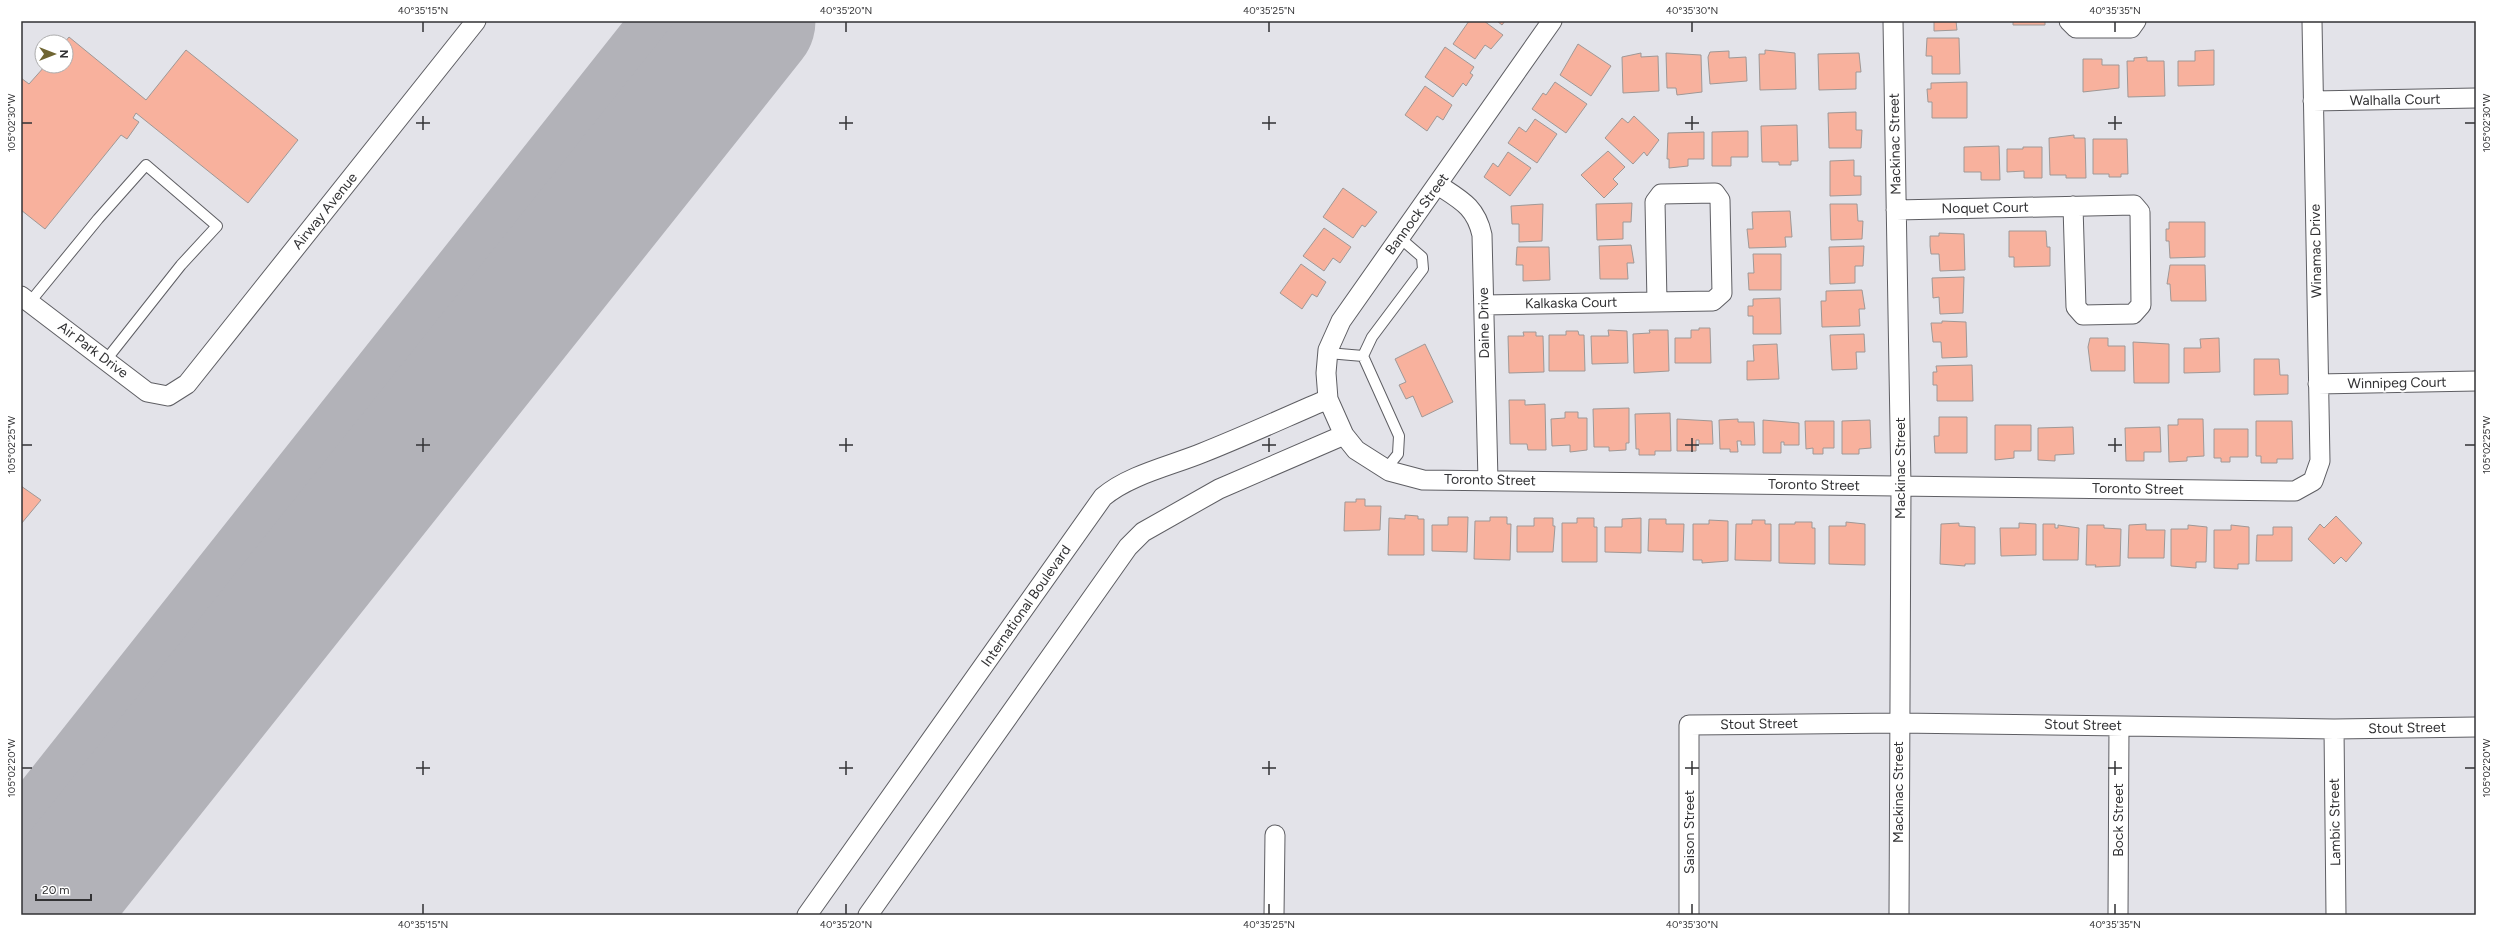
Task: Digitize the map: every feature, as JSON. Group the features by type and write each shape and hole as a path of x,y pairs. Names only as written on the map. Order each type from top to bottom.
{"street":[{"name":"Airway Avenue","path":"168,396 187,384 476,21"},
{"name":"Bannock Street","path":"1340,428 1328,399 1328,353 1341,321 1552,21"},
{"name":"Mackinac Street","path":"1893,21 1901,486 1898,723 1899,915"},
{"path":"2069,21 2076,28 2131,28 2136,21"},
{"name":"Winamac Drive","path":"2312,21 2320,461 2313,481"},
{"name":"Walhalla Court","path":"2313,101 2476,98"},
{"name":"Daine Drive","path":"1438,185 1469,206 1479,220 1482,235 1488,480"},
{"name":"Kalkaska Court","path":"1484,305 1657,302 1713,301 1722,293 1720,200 1715,193 1660,194 1655,202 1657,302"},
{"name":"Noquet Court","path":"1896,210 2073,206 2134,205 2140,212 2141,305 2133,314 2083,315 2076,307 2073,206"},
{"name":"Air Park Drive","path":"25,299 147,392 168,396"},
{"name":"Winnipeg Court","path":"2318,384 2476,381"},
{"name":"International Boulevard","path":"807,915 1103,497 1112,489 1328,399"},
{"path":"868,915 1128,547 1143,532 1219,489 1340,428"},
{"name":"Toronto Street","path":"1340,428 1356,450 1386,469 1423,480 2295,491 2313,481"},
{"name":"Stout Street","path":"1689,725 1898,723 2334,729 2476,726"},
{"name":"Saison Street","path":"1689,725 1689,915"},
{"name":"Bock Street","path":"2118,726 2118,915"},
{"name":"Lambic Street","path":"2334,729 2336,915"},
{"path":"1274,915 1275,835"}],"lane":[{"path":"25,299 146,165 217,226 182,266 106,360"},
{"path":"1386,469 1398,454 1399,436 1363,356 1372,336 1423,268 1422,257 1400,238"},
{"path":"1328,353 1363,356"}],"building":[{"path":"1469,21 1484,21 1503,35 1491,49 1485,45 1475,59 1453,44"},
{"path":"1497,21 1505,21 1502,25"},
{"path":"1934,21 1956,21 1957,30 1934,31"},
{"path":"2013,21 2045,21 2045,25 2013,25"},
{"path":"1927,38 1959,38 1960,74 1932,74 1932,56 1926,56"},
{"path":"74,41 146,100 186,50 298,140 248,203 136,113 133,118 139,122 127,139 121,135 45,229 21,210 21,78 29,84 38,74 74,74"},
{"path":"1578,44 1611,66 1591,96 1560,75"},
{"path":"1445,47 1474,67 1470,73 1473,75 1466,86 1463,83 1453,97 1425,77"},
{"path":"1765,50 1795,53 1796,89 1760,90 1759,54 1765,54"},
{"path":"2214,50 2214,85 2178,86 2178,61 2195,61 2195,51"},
{"path":"1729,51 1729,58 1746,57 1747,81 1710,84 1708,57 1710,52"},
{"path":"1641,53 1641,57 1658,56 1659,91 1623,93 1622,57"},
{"path":"1666,53 1701,55 1702,92 1677,95 1676,88 1667,88"},
{"path":"1859,53 1861,72 1856,72 1856,89 1819,90 1818,54"},
{"path":"2147,57 2147,61 2164,61 2165,96 2128,97 2127,61 2134,61 2134,58"},
{"path":"2083,59 2102,59 2102,65 2119,65 2119,88 2083,92"},
{"path":"1555,82 1587,104 1566,133 1532,109 1543,93 1546,95"},
{"path":"1967,82 1967,118 1932,118 1932,102 1928,102 1927,89 1931,89 1931,83"},
{"path":"1425,86 1452,105 1443,120 1437,116 1427,131 1405,115"},
{"path":"1856,112 1856,130 1862,130 1861,148 1829,148 1828,113"},
{"path":"1634,116 1659,140 1647,156 1644,152 1633,164 1605,138 1622,118 1628,123"},
{"path":"1535,119 1557,134 1537,163 1508,143 1519,127 1526,132"},
{"path":"1797,125 1798,161 1791,161 1791,165 1779,165 1779,162 1762,162 1761,126"},
{"path":"1748,131 1748,157 1731,157 1731,166 1712,166 1712,132"},
{"path":"1704,132 1704,159 1688,159 1688,166 1669,168 1669,159 1667,159 1668,133"},
{"path":"2074,135 2074,138 2085,138 2086,178 2066,178 2066,175 2050,175 2049,138"},
{"path":"2093,139 2127,139 2128,174 2121,174 2121,177 2109,177 2109,174 2093,174"},
{"path":"1999,146 2000,180 1981,180 1981,172 1964,172 1964,147"},
{"path":"2023,147 2042,147 2042,178 2024,178 2024,171 2007,172 2007,149 2023,149"},
{"path":"1608,151 1625,167 1613,179 1618,184 1604,198 1581,175"},
{"path":"1508,152 1531,168 1510,196 1484,177 1493,163 1498,167"},
{"path":"1854,160 1854,176 1861,176 1861,195 1830,196 1830,161"},
{"path":"1343,188 1377,212 1365,227 1362,225 1353,238 1323,217"},
{"path":"1632,203 1631,222 1623,222 1623,239 1597,240 1596,204"},
{"path":"1543,204 1542,241 1519,242 1519,224 1512,224 1511,206"},
{"path":"1830,204 1857,204 1858,221 1863,221 1862,239 1831,240"},
{"path":"1790,211 1792,237 1785,237 1786,247 1749,248 1747,229 1753,229 1752,212"},
{"path":"2169,222 2205,222 2205,257 2170,258 2169,241 2166,241 2166,229 2169,229"},
{"path":"1324,228 1351,247 1340,263 1333,258 1324,271 1303,256"},
{"path":"2009,231 2046,231 2047,247 2050,247 2050,266 2014,267 2014,257 2009,257"},
{"path":"1939,233 1964,234 1965,270 1940,271 1939,254 1931,254 1930,246 1930,236 1939,236"},
{"path":"1631,245 1634,263 1627,263 1628,279 1600,279 1599,246"},
{"path":"1864,246 1863,266 1855,266 1855,283 1830,284 1829,247"},
{"path":"1517,247 1549,247 1550,280 1523,281 1523,265 1516,265"},
{"path":"1753,254 1781,254 1781,290 1749,290 1748,273 1754,273"},
{"path":"1301,264 1326,282 1317,297 1312,294 1302,309 1280,293"},
{"path":"2170,265 2205,265 2206,301 2171,301 2170,284 2167,284"},
{"path":"1964,277 1963,313 1940,314 1939,297 1933,298 1932,278"},
{"path":"1862,290 1865,309 1859,309 1860,326 1822,327 1821,301 1826,301 1826,291"},
{"path":"1780,298 1781,334 1753,334 1753,316 1748,316 1748,306 1753,306 1753,299"},
{"path":"1942,321 1966,322 1967,357 1942,358 1941,342 1933,342 1931,323 1942,323"},
{"path":"1699,328 1710,328 1711,363 1675,363 1675,338 1691,338 1691,330 1699,330"},
{"path":"1608,330 1627,331 1628,363 1592,364 1591,336 1609,336"},
{"path":"1649,330 1668,330 1669,371 1634,373 1633,334 1650,333"},
{"path":"1566,331 1578,331 1579,335 1584,335 1585,371 1549,371 1549,335 1566,335"},
{"path":"1523,332 1536,332 1536,336 1543,336 1544,372 1509,373 1508,336 1524,336"},
{"path":"1864,334 1865,352 1856,352 1857,369 1832,370 1830,335"},
{"path":"2090,338 2108,338 2108,346 2125,346 2125,371 2091,371 2088,347"},
{"path":"2219,338 2220,372 2184,373 2184,348 2201,348 2200,339"},
{"path":"2133,342 2169,344 2169,383 2134,383"},
{"path":"1425,344 1453,402 1422,417 1413,396 1406,399 1399,385 1406,382 1395,359"},
{"path":"1777,344 1779,379 1747,380 1747,361 1754,361 1753,345"},
{"path":"2254,359 2279,359 2280,375 2288,375 2288,394 2254,395"},
{"path":"1972,365 1973,401 1937,401 1937,385 1933,385 1933,372 1937,372 1936,366"},
{"path":"1509,400 1525,400 1525,405 1545,404 1546,450 1528,450 1527,444 1510,444"},
{"path":"1629,408 1629,443 1626,443 1626,450 1609,451 1609,447 1594,447 1593,409"},
{"path":"1565,412 1578,412 1578,418 1587,418 1587,450 1570,452 1570,445 1552,446 1551,419 1565,418"},
{"path":"1670,413 1671,451 1655,451 1655,455 1639,455 1639,449 1636,449 1635,414"},
{"path":"1939,417 1967,417 1967,453 1935,453 1934,436 1939,436"},
{"path":"1677,419 1712,421 1713,444 1699,444 1699,440 1696,440 1696,451 1677,451"},
{"path":"1738,419 1738,422 1754,422 1755,445 1741,445 1741,441 1737,441 1738,452 1730,452 1730,449 1720,449 1719,420"},
{"path":"2178,419 2203,419 2204,456 2187,457 2187,461 2169,462 2168,425 2178,425"},
{"path":"1763,420 1799,423 1799,445 1784,445 1784,442 1781,442 1781,453 1763,453"},
{"path":"1870,420 1871,448 1859,449 1859,454 1842,454 1842,421"},
{"path":"1805,421 1834,421 1834,448 1823,448 1823,454 1813,454 1813,448 1806,449"},
{"path":"2256,421 2292,421 2293,459 2277,459 2277,463 2261,463 2261,456 2256,456"},
{"path":"1995,425 2031,425 2031,451 2014,451 2014,458 1995,460"},
{"path":"2073,427 2074,454 2055,455 2055,461 2038,460 2038,428"},
{"path":"2160,427 2161,452 2144,452 2144,461 2126,461 2125,428"},
{"path":"2214,429 2248,429 2248,457 2230,457 2230,462 2221,462 2221,458 2214,458"},
{"path":"21,486 41,500 21,524"},
{"path":"1356,499 1365,499 1365,506 1381,506 1380,530 1344,531 1345,502 1356,502"},
{"path":"1405,515 1418,516 1418,519 1424,519 1424,555 1388,555 1389,518 1405,519"},
{"path":"2336,516 2362,543 2346,562 2341,557 2334,564 2308,539 2320,524 2324,528"},
{"path":"1448,517 1468,517 1467,552 1432,551 1432,525 1448,525"},
{"path":"1490,517 1507,517 1507,524 1511,524 1510,560 1474,559 1475,521 1490,521"},
{"path":"1534,518 1553,518 1553,526 1555,526 1553,552 1517,552 1517,526 1534,526"},
{"path":"1577,518 1594,518 1594,527 1597,527 1597,562 1562,562 1562,523 1577,523"},
{"path":"1641,518 1641,553 1605,552 1605,527 1622,527 1622,519"},
{"path":"1649,519 1666,519 1666,524 1684,524 1683,552 1648,551"},
{"path":"1709,520 1728,521 1728,561 1702,563 1702,560 1693,560 1693,524 1709,524"},
{"path":"1752,520 1765,520 1765,524 1771,524 1771,561 1735,560 1736,524 1752,524"},
{"path":"1795,522 1812,522 1812,528 1815,528 1815,564 1779,563 1779,524 1795,524"},
{"path":"1846,522 1865,524 1865,565 1829,564 1829,526 1846,526"},
{"path":"1959,523 1959,526 1975,527 1975,564 1965,564 1965,566 1940,564 1941,524"},
{"path":"2019,523 2036,524 2036,555 2001,556 2000,528 2019,528"},
{"path":"2043,524 2055,524 2055,528 2058,528 2058,525 2079,528 2078,560 2043,560"},
{"path":"2146,524 2146,530 2165,530 2164,558 2128,558 2129,525"},
{"path":"2087,525 2104,525 2104,528 2121,529 2120,566 2095,567 2096,565 2086,565"},
{"path":"2188,525 2207,527 2206,562 2196,562 2196,568 2171,566 2171,529 2188,529"},
{"path":"2231,525 2249,527 2249,564 2238,564 2238,569 2214,568 2214,530 2231,530"},
{"path":"2273,527 2292,527 2292,561 2256,561 2257,535 2273,535"}],"taxiway":[{"path":"21,821 655,21"}],"runway":[{"path":"42,915 754,21"}]}
